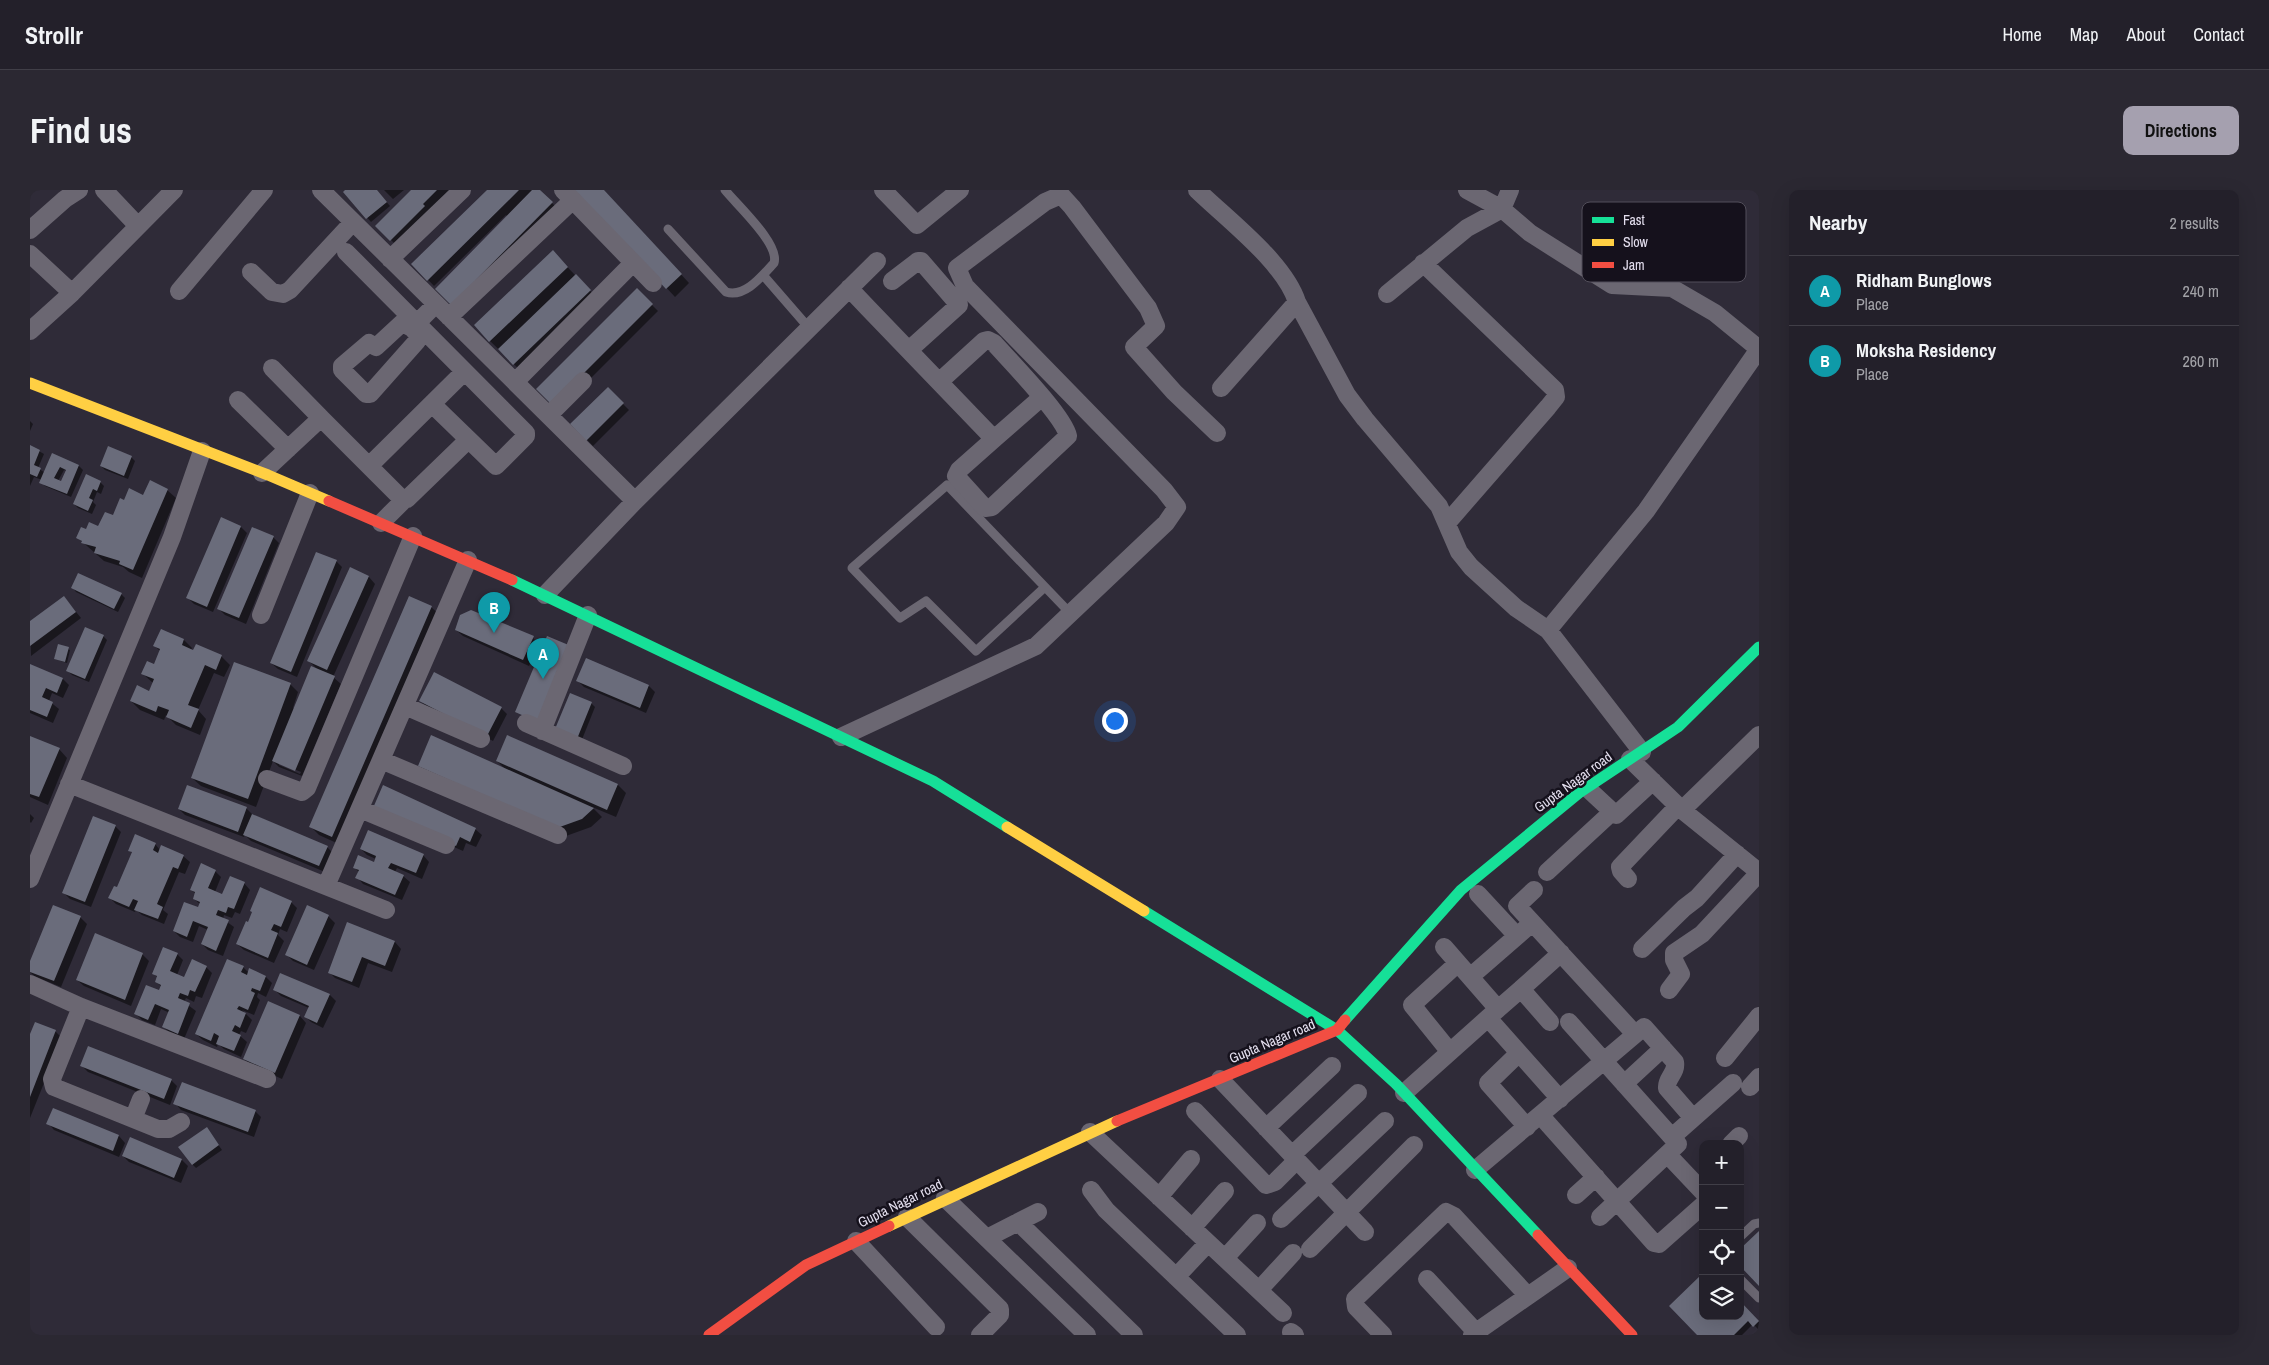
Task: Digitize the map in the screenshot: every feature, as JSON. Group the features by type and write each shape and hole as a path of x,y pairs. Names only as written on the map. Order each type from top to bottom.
{"street":[{"path":"30,230 65,199 79,190"},
{"path":"104,190 138,226"},
{"path":"30,331 72,293 174,190"},
{"path":"179,291 264,190"},
{"path":"390,259 462,190"},
{"path":"883,190 917,225 960,190"},
{"path":"1197,190 1280,270 1292,286 1297,302 1347,395 1439,506 1459,552 1471,567 1516,608 1548,630 1653,782 1680,808 1759,872 1702,934 1674,953 1674,960 1681,974 1669,990"},
{"path":"1467,190 1502,209 1530,233 1582,265"},
{"path":"1387,294 1467,228 1502,209 1510,190"},
{"path":"326,192 390,259 635,500"},
{"path":"449,317 568,195 653,284"},
{"path":"841,737 1036,646 1166,523 1177,508 1164,490 965,286 957,268 1045,202 1060,195 1072,207 1148,308 1156,326 1134,347 1174,392 1218,433"},
{"path":"251,272 272,292 283,294 290,290 353,222"},
{"path":"346,252 414,326 526,433 525,440 496,466 432,404"},
{"path":"30,254 72,293"},
{"path":"545,595 635,500 877,261"},
{"path":"892,281 918,261 921,261 959,305 909,350"},
{"path":"515,382 633,263"},
{"path":"1423,263 1555,390 1556,397 1447,523"},
{"path":"1548,630 1646,511 1759,350 1715,313 1672,288 1612,284 1609,282"},
{"path":"849,288 994,439"},
{"path":"1221,388 1297,302"},
{"path":"414,326 436,304"},
{"path":"402,323 414,326 418,335 417,341 370,394 366,394 342,370 342,366 369,343 376,347 402,323"},
{"path":"939,382 984,341 988,340 994,343 1042,397 1064,427 1068,436 992,507 984,508 956,476 959,470 1042,397"},
{"path":"272,368 404,500"},
{"path":"369,466 464,372"},
{"path":"549,415 583,381"},
{"path":"30,382 262,473 468,560 588,615 933,781 1337,1030 1404,1093 1632,1335"},
{"path":"238,400 288,449"},
{"path":"262,473 321,418"},
{"path":"381,523 468,440"},
{"path":"30,879 172,537 202,451"},
{"path":"261,614 310,493"},
{"path":"267,780 302,792 307,788 413,536"},
{"path":"326,886 468,560"},
{"path":"542,731 588,615"},
{"name":"Gupta Nagar road","path":"709,1335 806,1265 1090,1132 1337,1030 1461,890 1587,788 1678,728 1759,647"},
{"path":"405,706 481,739"},
{"path":"526,724 623,766"},
{"path":"1628,879 1620,867 1759,735"},
{"path":"381,760 558,835"},
{"path":"1587,788 1616,814 1653,782"},
{"path":"69,784 386,910"},
{"path":"360,809 446,845"},
{"path":"1547,872 1612,812"},
{"path":"1642,949 1684,908 1697,898 1737,854"},
{"path":"1534,890 1517,906 1635,1034"},
{"path":"1478,894 1516,936"},
{"path":"1470,977 1532,923"},
{"path":"1444,947 1470,977 1519,1053 1560,1099"},
{"path":"1404,1093 1560,953"},
{"path":"1450,1052 1412,1008 1412,1005 1458,963"},
{"path":"30,984 81,1008 267,1079"},
{"path":"1521,989 1550,1022"},
{"path":"81,1008 52,1078 54,1086 164,1130 181,1122"},
{"path":"1725,1058 1759,1016"},
{"path":"1569,1022 1678,1144 1600,1217"},
{"path":"1475,1170 1644,1027 1675,1062 1676,1067 1667,1082 1667,1088 1693,1118"},
{"path":"1624,1084 1664,1048"},
{"path":"1519,1053 1488,1083 1527,1127"},
{"path":"1266,1128 1332,1066"},
{"path":"1220,1079 1365,1232"},
{"path":"1672,1136 1693,1118 1747,1082"},
{"path":"1195,1111 1266,1185 1276,1182 1294,1158 1358,1092"},
{"path":"133,1119 141,1099"},
{"path":"1541,1116 1656,1245 1699,1208"},
{"path":"1281,1219 1385,1120"},
{"path":"1090,1132 1283,1313"},
{"path":"1259,1290 1346,1212 1414,1145"},
{"path":"1668,1155 1699,1180"},
{"path":"1159,1197 1192,1159"},
{"path":"1576,1194 1596,1177"},
{"path":"1091,1190 1106,1210 1237,1335"},
{"path":"1192,1228 1225,1191"},
{"path":"946,1198 1087,1335"},
{"path":"987,1238 1038,1212"},
{"path":"1383,1335 1356,1307 1355,1299 1446,1212 1454,1216 1528,1296"},
{"path":"907,1217 1000,1309 1000,1315 980,1335"},
{"path":"1018,1222 1125,1332"},
{"path":"1225,1258 1257,1223"},
{"path":"856,1241 936,1328"},
{"path":"1176,1277 1208,1243"},
{"path":"1427,1279 1474,1334 1568,1268"}],"lane":[{"path":"668,229 726,292 732,294 744,291 774,263 774,252 768,241 724,190"},
{"path":"762,275 809,328"},
{"path":"1045,587 976,651 926,601 900,618 852,568 947,484 1045,587 1070,614"},
{"path":"1744,1233 1754,1224 1759,1223"},
{"path":"1744,1283 1759,1298"}],"building":[{"path":"345,190 377,190 387,202 366,219 343,192"},
{"path":"411,190 437,190 423,204 425,206 390,241 375,226"},
{"path":"487,190 519,190 427,281 411,264"},
{"path":"532,190 540,190 553,202 451,305 435,289"},
{"path":"574,190 604,190 682,274 666,289"},
{"path":"553,250 568,267 489,342 474,325"},
{"path":"576,274 591,290 513,365 498,349"},
{"path":"637,288 653,304 552,405 536,389"},
{"path":"608,387 624,403 586,441 570,424"},
{"path":"30,445 40,450 34,465 41,468 37,477 30,474"},
{"path":"108,446 132,456 124,476 100,466"},
{"path":"52,453 79,465 67,494 39,483","holes":["60,467 66,470 61,481 54,478"]},
{"path":"86,474 101,481 97,491 93,489 89,498 93,500 88,511 73,504"},
{"path":"150,480 168,489 133,570 119,564 120,561 94,553 96,547 81,543 82,541 76,538 81,527 86,529 89,522 98,526 105,512 113,515 120,498 124,500 129,488 143,495"},
{"path":"221,517 241,526 207,607 186,598"},
{"path":"252,527 274,536 239,618 217,609"},
{"path":"316,552 337,560 291,672 270,663"},
{"path":"350,567 369,576 327,670 307,661"},
{"path":"78,573 122,593 114,609 71,588"},
{"path":"64,596 76,612 30,646 30,621"},
{"path":"409,596 432,606 332,837 309,827"},
{"path":"471,610 534,636 523,660 455,630 460,615"},
{"path":"85,627 104,635 85,679 66,671"},
{"path":"161,629 184,639 182,645 193,650 196,644 222,655 216,670 205,665 188,705 199,709 191,728 166,717 169,710 158,706 156,712 130,701 137,685 149,691 154,679 141,674 147,661 154,664 160,649 153,646"},
{"path":"547,636 571,646 538,722 515,712"},
{"path":"58,644 69,647 65,662 54,659"},
{"path":"586,658 649,685 640,708 576,681"},
{"path":"234,662 291,683 248,799 191,778"},
{"path":"30,664 63,678 57,693 46,688 42,697 53,702 47,717 30,710"},
{"path":"311,666 335,676 295,771 272,761"},
{"path":"434,672 502,707 487,736 419,701"},
{"path":"570,693 592,702 577,739 555,729"},
{"path":"431,735 594,808 582,819 557,828 418,766"},
{"path":"507,735 618,784 607,810 496,761"},
{"path":"30,736 60,748 39,797 30,794"},
{"path":"187,785 247,807 238,832 178,809"},
{"path":"383,785 476,828 470,842 460,837 456,846 373,808"},
{"path":"252,814 328,846 319,866 243,835"},
{"path":"93,816 116,825 85,902 62,893"},
{"path":"368,830 424,854 416,873 391,863 388,868 404,875 395,895 355,878 359,870 353,868 358,855 374,862 376,856 360,849"},
{"path":"135,834 156,843 153,850 158,853 161,845 184,855 178,869 173,867 157,904 163,907 158,919 134,910 138,901 133,899 129,907 108,898 114,886 117,887 132,852 128,851"},
{"path":"201,863 216,870 208,888 222,894 230,876 245,882 234,909 228,907 226,913 218,910 216,915 229,920 216,951 201,944 208,927 193,921 187,937 173,931 184,902 198,907 200,902 193,899 195,892 190,890"},
{"path":"260,887 292,901 281,927 274,924 271,930 278,933 268,958 236,944 246,921 248,922 252,912 250,911"},
{"path":"53,905 81,916 54,981 30,972 30,961"},
{"path":"307,905 329,915 307,965 285,955"},
{"path":"347,922 395,941 385,966 362,957 352,982 328,973"},
{"path":"95,933 143,953 125,1000 76,980"},
{"path":"163,947 178,953 170,971 184,977 192,959 207,966 195,992 190,990 188,996 180,993 178,998 190,1003 178,1034 162,1027 169,1010 155,1004 148,1020 134,1014 146,985 159,990 161,985 155,982 157,976 152,974"},
{"path":"227,959 244,966 241,972 247,975 249,968 266,976 260,991 252,988 251,991 255,993 248,1010 239,1006 237,1009 246,1013 240,1028 235,1025 232,1031 241,1035 234,1051 216,1044 219,1036 214,1033 211,1041 195,1034"},
{"path":"280,973 330,994 317,1023 304,1017 309,1006 273,990"},
{"path":"268,1001 300,1015 275,1073 243,1059"},
{"path":"35,1022 56,1030 30,1097 30,1034"},
{"path":"88,1046 172,1079 164,1099 80,1066"},
{"path":"182,1082 256,1110 248,1132 173,1104"},
{"path":"53,1108 119,1135 113,1151 46,1124"},
{"path":"207,1127 219,1145 192,1165 178,1147"},
{"path":"130,1137 182,1159 174,1178 122,1156"},
{"path":"1759,1231 1759,1286 1744,1270 1744,1245"},
{"path":"1699,1277 1699,1320 1744,1320 1744,1305 1759,1321 1753,1327 1748,1321 1734,1335 1697,1335 1669,1306"}],"traffic: fast":[{"path":"512,580 933,781 1007,827"},
{"path":"1345,1020 1461,890 1579,793 1678,727 1759,647"},
{"path":"1144,911 1337,1030 1396,1084 1538,1235"}],"traffic: slow":[{"path":"30,383 268,475 329,501"},
{"path":"1007,827 1144,911"},
{"path":"889,1226 1117,1121"}],"traffic: jam":[{"path":"329,501 512,580"},
{"path":"1117,1121 1337,1030 1345,1020"},
{"path":"709,1335 806,1265 889,1226"},
{"path":"1538,1235 1632,1335"}],"place":[{"name":"Moksha Residency","path":"494,633"},
{"name":"Ridham Bunglows","path":"543,679"}]}
